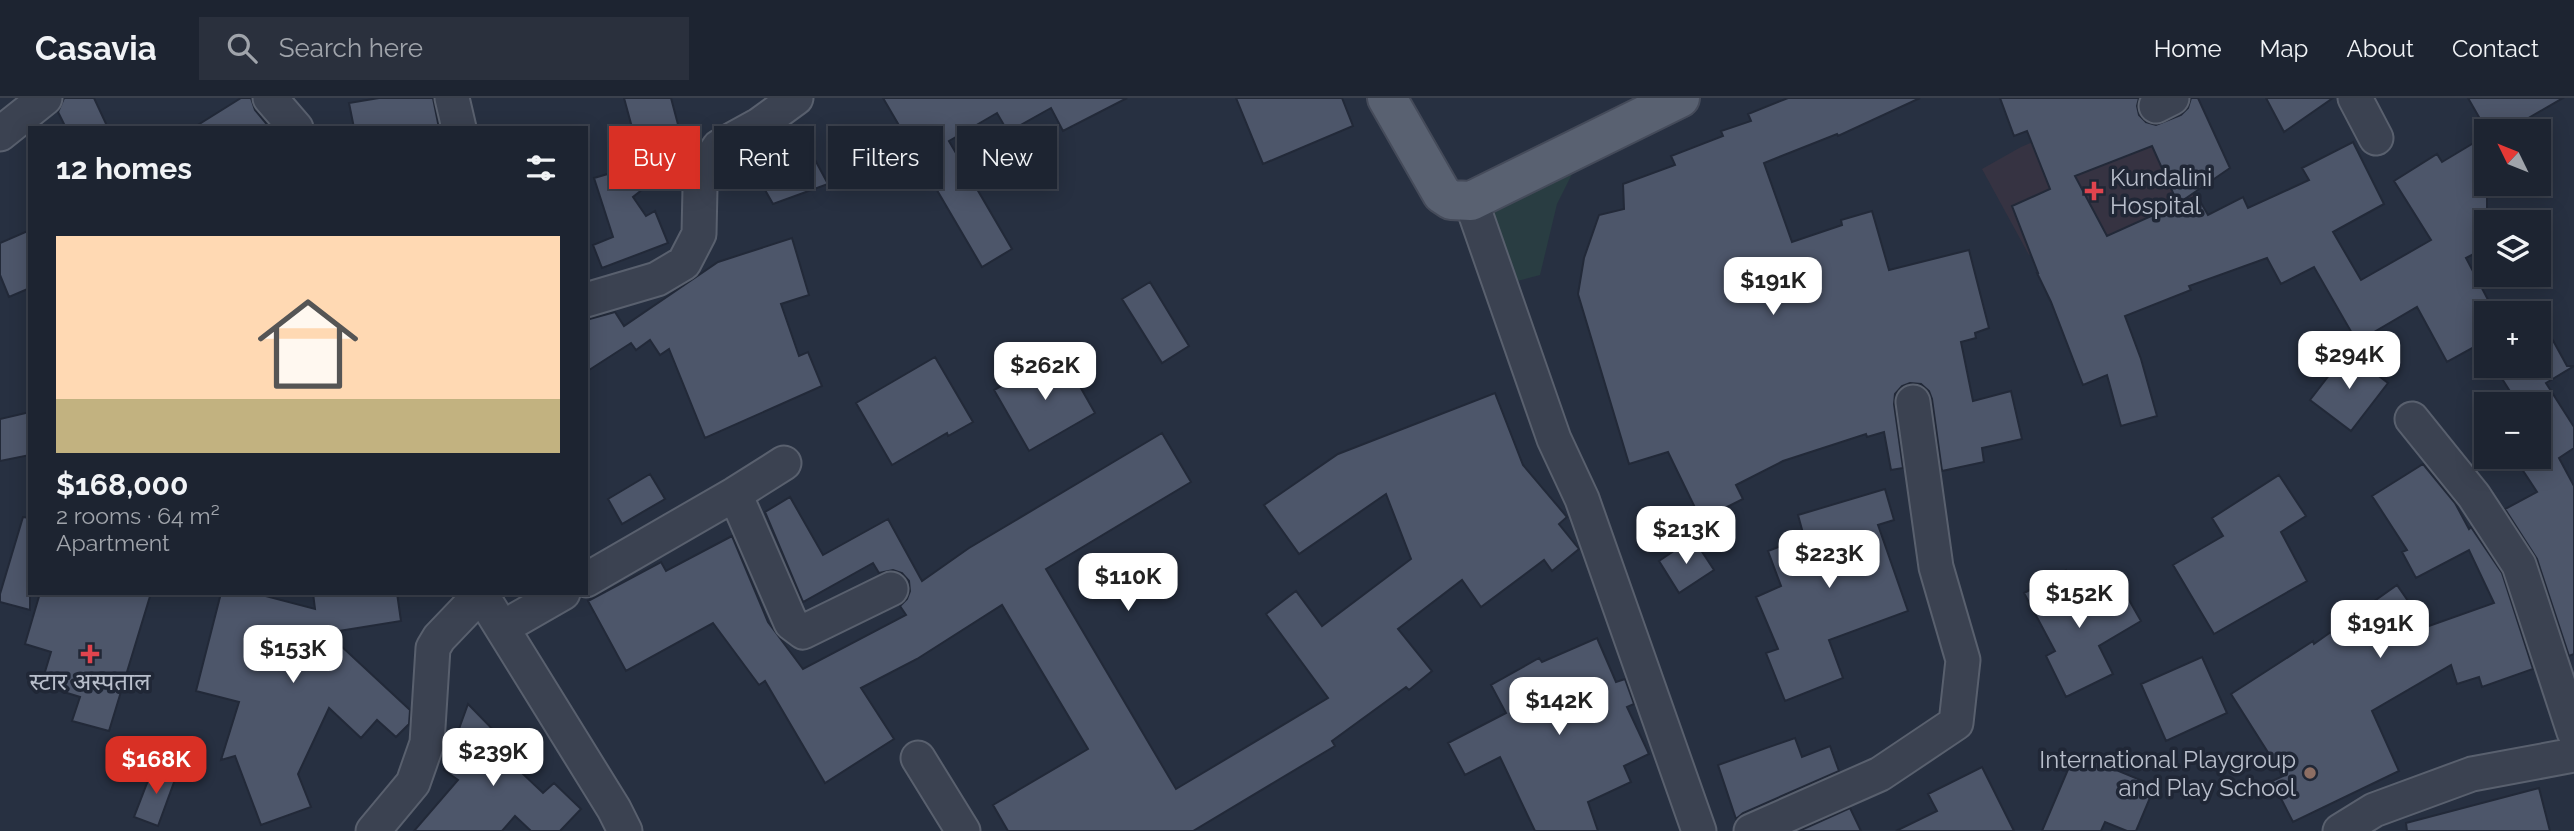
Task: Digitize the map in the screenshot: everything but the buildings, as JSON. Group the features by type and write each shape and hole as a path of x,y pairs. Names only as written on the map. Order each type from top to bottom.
{"main road":[{"path":"1387,98 1442,194 1451,200 1471,201 1680,98"}],"street":[{"path":"0,134 45,98"},
{"path":"270,98 294,126"},
{"path":"452,98 458,126"},
{"path":"588,299 657,279 684,263 698,234 700,188 706,166 719,147 759,125 796,98"},
{"path":"2355,98 2376,138"},
{"path":"1471,201 1555,439 1582,499 1698,830 1749,831 1880,774 1956,723 1963,660 1936,566 1913,402"},
{"path":"2413,419 2473,496 2519,565 2574,732"},
{"path":"588,579 784,463"},
{"path":"735,494 791,623 803,632 891,590"},
{"path":"373,831 413,783 427,743 433,648 439,638 480,595"},
{"path":"482,595 614,808 625,831"},
{"path":"502,628 560,595"},
{"path":"2340,831 2374,810 2472,774 2574,755"},
{"path":"918,758 963,831"}],"shaded area":[{"name":"Kundalini Hospital","path":"2135,98 2149,98 2205,214 2102,264 2082,228 2029,255 1982,169 2021,147"}],"green space":[{"path":"1580,158 1557,204 1540,275 1513,282 1492,207"}],"place":[{"name":"Kundalini Hospital","path":"2094,191"},
{"name":"स्टार अस्पताल","path":"90,654"},
{"name":"International Playgroup and Play School","path":"2310,773"}]}
